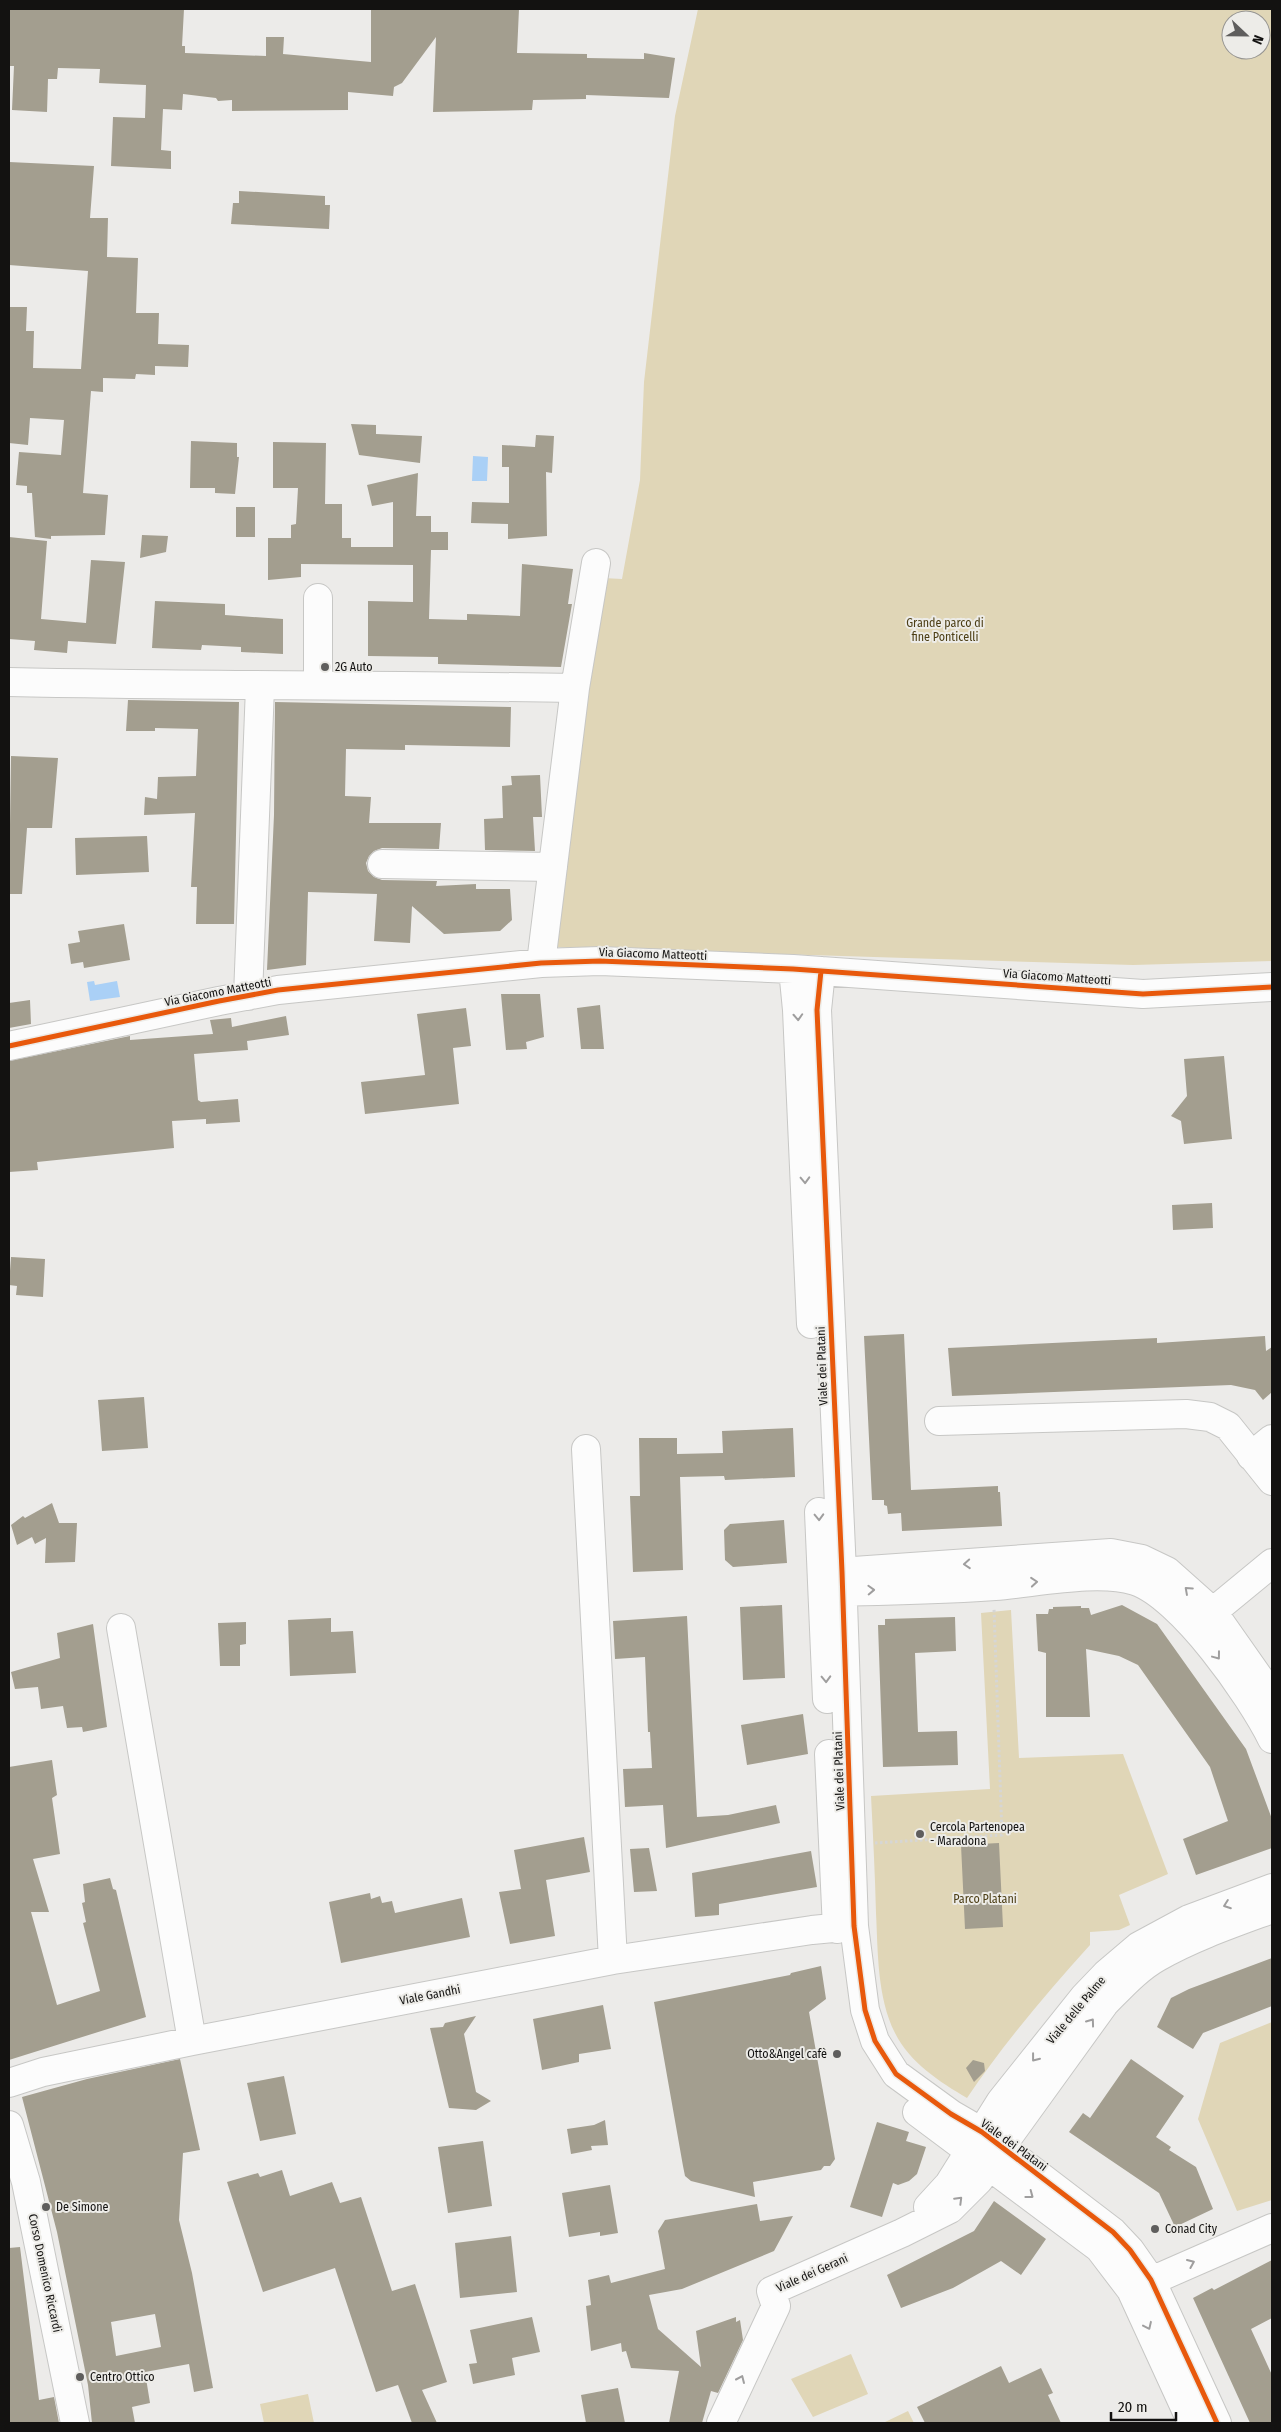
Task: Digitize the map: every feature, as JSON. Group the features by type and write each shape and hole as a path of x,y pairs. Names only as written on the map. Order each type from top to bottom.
{"street":[{"path":"541,964 574,688 596,563"},
{"path":"318,598 318,684"},
{"path":"9,682 260,687 318,684 574,688"},
{"path":"248,996 260,687"},
{"path":"382,864 553,867"},
{"name":"Via Giacomo Matteotti","path":"9,1046 248,996 378,979 541,964 600,961 793,969 1143,994 1272,987"},
{"name":"Viale dei Platani","path":"793,969 852,1844 845,1926"},
{"name":"Viale dei Platani","path":"821,971 816,1010 845,1926 864,2010 875,2041 896,2074 951,2114 986,2149 1113,2232 1130,2250 1192,2423"},
{"path":"939,1421 1186,1414 1210,1417 1228,1426 1272,1481"},
{"path":"1251,1456 1272,1439"},
{"path":"586,1449 613,1960"},
{"path":"833,1582 1111,1553 1142,1559 1167,1571 1204,1620 1272,1696"},
{"path":"1204,1620 1272,1563"},
{"path":"1204,1620 1225,1666 1266,1726 1272,1739"},
{"path":"121,1628 192,2041"},
{"name":"Viale delle Palme","path":"986,2149 1001,2101 1084,1997 1106,1974 1140,1946 1189,1919 1272,1888"},
{"name":"Viale delle Palme","path":"986,2149 1105,2003 1125,1982 1157,1958 1224,1927 1272,1909"},
{"name":"Viale Gandhi","path":"9,2083 43,2072 192,2041 613,1960 845,1926"},
{"name":"Corso Domenico Riccardi","path":"9,2125 26,2182 75,2423"},
{"name":"Viale dei Gerani","path":"721,2423 776,2306 771,2291 902,2233 986,2149"},
{"path":"1141,2285 1272,2228"},
{"name":"Viale dei Platani","path":"1141,2285 1217,2423"}],"path":[{"path":"852,1844 1002,1835 994,1606"}],"green space":[{"name":"Grande parco di fine Ponticelli","path":"698,9 1272,9 1272,961 1133,965 549,947 603,578 622,579 640,480 644,382 675,116"},
{"name":"Parco Platani","path":"1011,1610 1019,1758 1123,1754 1168,1874 1119,1895 1130,1925 1119,1930 1090,1932 1090,1945 1026,2019 967,2098 917,2063 901,2044 889,2019 878,1959 871,1796 990,1789 981,1613"},
{"path":"1272,2022 1272,2200 1237,2211 1198,2119 1220,2043"},
{"path":"851,2354 868,2394 813,2417 791,2379"},
{"path":"308,2394 314,2423 264,2423 260,2404"},
{"path":"908,2411 914,2423 883,2423"}],"water":[{"path":"473,456 488,457 487,481 472,481"},
{"path":"94,981 95,985 117,981 120,997 90,1001 87,982"}],"building":[{"path":"9,9 184,9 182,46 185,46 185,53 266,56 266,37 284,37 283,54 371,62 371,9 519,9 517,53 587,54 587,58 644,59 644,53 675,58 669,98 586,95 586,99 533,100 532,110 433,112 436,37 402,83 394,87 393,96 348,92 348,110 232,111 232,100 218,101 216,98 183,94 182,110 163,109 161,150 171,151 171,169 111,166 113,117 145,118 146,85 99,83 100,69 58,68 57,79 48,79 47,112 12,110 14,66 9,66"},
{"path":"9,162 94,166 90,218 108,218 107,257 138,258 136,313 159,313 158,344 189,345 188,367 155,366 155,375 136,374 135,379 103,378 103,392 91,391 83,493 108,495 105,535 51,536 51,539 35,537 32,493 27,493 27,486 16,485 19,452 61,455 64,420 30,418 28,445 9,443 9,307 27,307 26,331 34,331 33,368 81,369 88,271 9,265"},
{"path":"239,191 325,196 325,205 330,205 329,229 231,224 233,203 239,203"},
{"path":"351,424 376,425 376,434 422,436 420,463 359,455"},
{"path":"536,435 554,436 552,473 546,472 547,536 508,539 508,524 471,523 472,502 509,503 509,467 502,467 502,445 535,447"},
{"path":"191,441 237,443 237,457 239,457 235,494 215,493 215,488 190,488"},
{"path":"273,442 326,443 325,504 342,504 342,538 351,538 351,547 393,547 393,502 372,506 367,485 418,473 416,516 431,516 431,532 448,532 448,550 431,550 429,619 467,620 467,614 520,616 522,564 573,569 568,604 572,604 561,667 438,664 438,657 368,656 368,601 413,602 413,565 301,564 301,577 268,580 268,538 291,538 291,525 296,524 298,488 273,488"},
{"path":"236,507 255,507 255,537 236,537"},
{"path":"142,535 168,536 166,552 140,558"},
{"path":"9,537 47,541 41,619 86,623 91,560 125,562 116,644 68,641 67,653 34,650 35,641 9,639"},
{"path":"155,601 225,604 225,615 283,619 283,654 241,652 241,647 202,645 201,650 152,648"},
{"path":"128,700 239,702 234,924 196,924 197,887 191,887 195,813 144,815 145,797 157,799 158,777 196,776 198,729 155,728 155,731 126,731"},
{"path":"275,702 511,707 510,747 405,745 405,750 346,749 345,796 371,797 369,823 441,823 439,849 382,848 374,851 366,863 368,871 374,877 382,880 437,881 436,886 476,884 476,889 510,889 512,920 500,931 444,934 412,906 410,943 374,941 377,894 308,892 306,965 267,970 274,815"},
{"path":"11,756 58,758 52,828 27,828 22,894 9,894"},
{"path":"540,775 542,817 533,817 535,851 485,850 484,819 503,818 502,786 512,785 511,776"},
{"path":"147,836 149,872 76,875 75,838"},
{"path":"124,924 130,960 84,968 83,962 71,964 68,944 80,942 78,931"},
{"path":"501,994 540,994 544,1037 526,1042 527,1049 506,1050"},
{"path":"30,1000 31,1024 9,1028 9,1003"},
{"path":"600,1005 604,1049 581,1049 577,1008"},
{"path":"466,1008 471,1046 453,1048 459,1104 365,1114 361,1082 425,1075 417,1014"},
{"path":"286,1016 289,1035 247,1041 248,1050 194,1054 198,1100 201,1102 238,1099 240,1122 206,1124 206,1119 172,1121 174,1148 37,1162 38,1170 9,1172 9,1061 130,1036 130,1040 213,1034 210,1020 231,1018 232,1027"},
{"path":"1224,1056 1232,1139 1184,1144 1181,1121 1171,1116 1187,1096 1184,1059"},
{"path":"1212,1203 1213,1228 1173,1230 1172,1205"},
{"path":"11,1257 45,1259 43,1297 16,1295 17,1286 9,1285"},
{"path":"904,1334 911,1490 998,1486 1002,1526 902,1531 901,1513 888,1514 884,1500 872,1500 864,1336"},
{"path":"1265,1336 1266,1351 1272,1347 1272,1392 1263,1400 1255,1390 1231,1385 952,1396 948,1348 1157,1338 1157,1343"},
{"path":"144,1397 148,1448 102,1451 98,1400"},
{"path":"793,1428 795,1477 725,1480 724,1476 680,1477 683,1570 633,1572 630,1496 640,1496 639,1438 677,1438 677,1454 723,1453 722,1431"},
{"path":"52,1503 59,1523 77,1523 75,1562 45,1563 46,1538 35,1544 32,1537 17,1545 11,1525 23,1516 25,1518"},
{"path":"784,1520 787,1563 733,1567 725,1560 724,1530 730,1524"},
{"path":"782,1605 785,1678 743,1680 740,1607"},
{"path":"1122,1605 1157,1624 1246,1749 1272,1819 1272,1848 1196,1875 1183,1839 1228,1821 1210,1767 1138,1665 1119,1656 1086,1649 1090,1717 1046,1717 1046,1653 1038,1651 1036,1614 1048,1614 1049,1609 1053,1609 1053,1607 1081,1606 1081,1608 1089,1608 1091,1615"},
{"path":"687,1616 697,1817 728,1815 776,1805 780,1823 666,1848 663,1805 625,1807 623,1769 652,1768 650,1732 648,1732 645,1657 615,1659 613,1621"},
{"path":"955,1617 956,1651 915,1653 918,1732 957,1731 958,1765 883,1767 878,1625 885,1625 885,1619"},
{"path":"331,1618 331,1632 353,1631 356,1673 290,1676 288,1620"},
{"path":"246,1622 246,1644 240,1645 240,1666 220,1666 218,1623"},
{"path":"93,1624 107,1727 83,1732 82,1727 67,1728 63,1706 41,1709 38,1687 15,1689 11,1672 60,1658 57,1633"},
{"path":"803,1714 808,1754 747,1765 741,1725"},
{"path":"52,1760 57,1795 52,1798 60,1854 33,1859 49,1912 31,1912 57,2005 100,1991 83,1923 86,1922 82,1903 85,1902 83,1884 110,1878 113,1889 116,1890 146,2017 9,2060 9,1767"},
{"path":"584,1837 590,1872 546,1880 555,1936 510,1944 499,1892 521,1889 514,1850"},
{"path":"999,1843 1003,1927 965,1929 961,1845"},
{"path":"649,1848 657,1891 634,1892 630,1849"},
{"path":"811,1851 817,1887 719,1904 719,1915 695,1917 692,1873"},
{"path":"370,1893 371,1899 380,1896 382,1903 392,1901 395,1913 462,1898 470,1937 341,1963 329,1902"},
{"path":"1272,1958 1272,2006 1203,2033 1193,2049 1157,2027 1171,1998 1189,1989"},
{"path":"821,1966 826,1999 809,2012 835,2159 830,2166 824,2166 821,2170 753,2182 755,2197 691,2181 685,2176 654,2002 790,1975 791,1973"},
{"path":"603,2005 611,2049 579,2054 579,2062 542,2070 533,2019"},
{"path":"476,2016 464,2034 476,2092 491,2101 476,2110 449,2108 430,2028 443,2027 445,2023"},
{"path":"180,2059 200,2150 183,2153 179,2220 192,2273 213,2388 194,2392 189,2364 145,2372 150,2403 132,2407 135,2423 92,2423 88,2385 57,2232 22,2097 87,2079","holes":["155,2314 161,2347 116,2356 111,2322"]},
{"path":"1131,2059 1184,2096 1156,2137 1171,2147 1169,2150 1196,2167 1213,2209 1175,2227 1159,2193 1069,2132 1083,2113 1090,2118"},
{"path":"973,2060 984,2063 985,2071 974,2082 966,2068"},
{"path":"284,2076 296,2134 260,2141 247,2083"},
{"path":"605,2120 608,2145 591,2146 592,2150 571,2154 567,2129 594,2125"},
{"path":"877,2122 909,2132 906,2141 926,2147 917,2174 909,2181 898,2185 893,2183 882,2217 850,2207"},
{"path":"483,2141 492,2206 448,2213 438,2147"},
{"path":"282,2170 290,2196 332,2182 340,2203 361,2197 392,2291 415,2284 447,2382 422,2390 437,2423 412,2423 398,2385 376,2392 335,2268 263,2292 227,2182 258,2173 260,2177"},
{"path":"610,2185 618,2233 600,2236 600,2232 569,2237 562,2193"},
{"path":"994,2201 1046,2239 1021,2275 1001,2261 953,2288 901,2308 887,2275 974,2231"},
{"path":"757,2204 760,2221 793,2216 774,2251 682,2289 649,2295 658,2329 701,2367 696,2331 736,2317 736,2322 740,2320 743,2340 718,2393 711,2391 702,2423 669,2423 679,2371 631,2368 626,2351 622,2352 621,2343 591,2351 586,2306 591,2305 588,2280 609,2275 611,2283 665,2269 658,2231 665,2220"},
{"path":"511,2236 517,2292 460,2298 455,2243"},
{"path":"20,2247 39,2400 54,2397 59,2423 9,2423 9,2248"},
{"path":"1272,2260 1272,2318 1251,2329 1272,2375 1272,2423 1250,2423 1193,2298 1212,2288 1214,2290"},
{"path":"532,2317 540,2352 512,2358 515,2375 473,2384 469,2364 477,2363 470,2330"},
{"path":"1001,2366 1009,2383 1041,2368 1053,2393 1048,2395 1061,2423 925,2423 917,2407"},
{"path":"618,2388 625,2423 586,2423 581,2395"}],"cycle path":[{"path":"9,1046 278,990 541,963 600,961 793,969 1143,994 1272,987"},
{"path":"821,971 817,1010 842,1572 854,1926 865,2010 875,2041 896,2074 951,2114 982,2132 1113,2232 1130,2250 1151,2280 1217,2423"}],"place":[{"name":"2G Auto","path":"325,667"},
{"name":"Cercola Partenopea - Maradona","path":"920,1834"},
{"name":"Otto&Angel cafè","path":"837,2054"},
{"name":"De Simone","path":"46,2207"},
{"name":"Conad City","path":"1155,2229"},
{"name":"Centro Ottico","path":"80,2377"}]}
